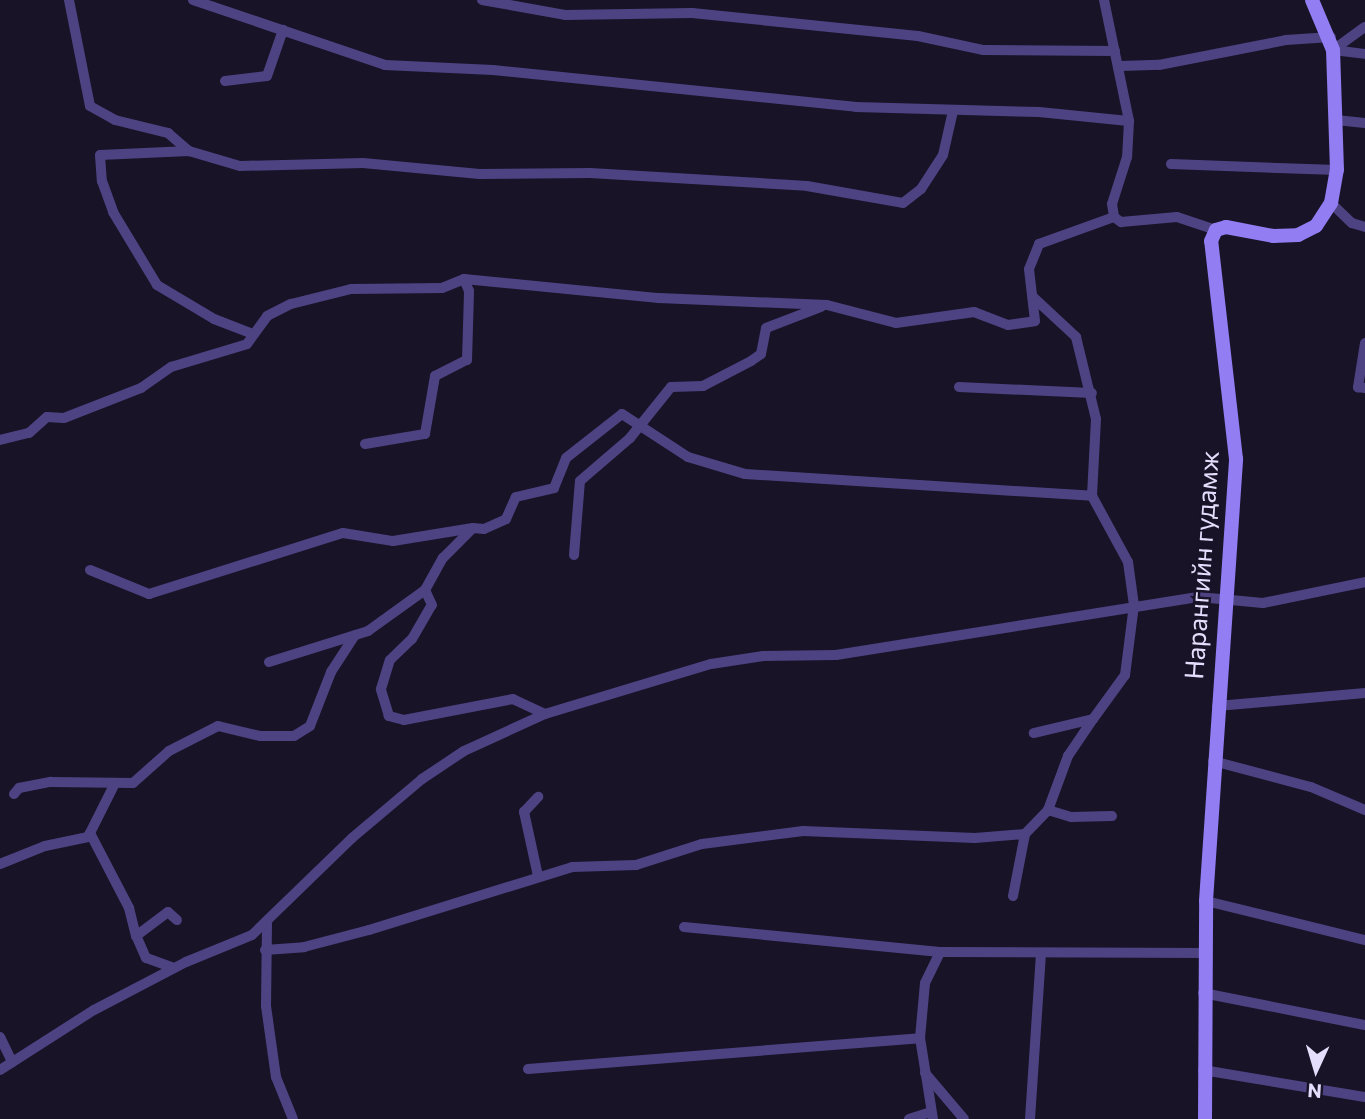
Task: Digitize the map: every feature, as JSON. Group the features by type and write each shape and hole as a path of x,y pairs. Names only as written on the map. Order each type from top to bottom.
{"main road":[{"path":"1216,230 1241,228 1273,236 1298,235 1316,226 1331,203 1337,170 1332,43 1312,0"},
{"name":"Нарангийн гудамж","path":"1205,1119 1203,993 1206,901 1213,761 1236,459 1210,258 1216,230"}],"street":[{"path":"69,0 90,106 115,120 168,132 189,151"},
{"path":"193,0 385,65 493,70 856,107 1129,121"},
{"path":"482,0 565,15 719,16 918,36 983,50 1115,51"},
{"path":"1104,0 1115,51 1121,65 1129,121 1127,157 1112,204 1114,216 1121,222 1177,216 1216,230"},
{"path":"1332,43 1365,27"},
{"path":"225,81 267,76 283,30"},
{"path":"1121,65 1159,65 1286,40 1332,43 1365,54"},
{"path":"253,334 214,319 157,285 113,212 102,181 100,155 189,151 240,166 363,163 479,174 590,173 807,186 903,203 921,190 943,155 953,111"},
{"path":"1336,120 1365,123"},
{"path":"1171,164 1337,170"},
{"path":"1331,203 1352,223 1365,227"},
{"path":"0,440 29,433 47,417 64,418 141,388 171,367 247,344 267,316 292,304 351,289 442,288 464,279 659,298 827,305 896,323 974,312 1008,325 1035,321 1029,269 1039,244 1114,216"},
{"path":"365,444 425,434 435,376 467,360 469,291 464,279"},
{"path":"1013,896 1025,834 1048,810 1068,756 1125,675 1134,605 1128,562 1092,496 1097,453 1091,393 1076,337 1033,297"},
{"path":"574,555 580,481 631,438 671,387 703,386 761,354 766,328 827,305"},
{"path":"1365,343 1358,387 1365,388"},
{"path":"959,387 1091,393"},
{"path":"90,570 149,594 343,533 393,541 473,528 484,529 506,519 516,497 554,488 566,458 622,414 642,423 688,457 746,474 1092,496"},
{"path":"269,662 355,635 425,590 443,558 473,528"},
{"path":"0,1070 94,1010 174,968 267,925 352,838 422,779 464,751 545,714 711,664 763,656 836,655 1134,605 1199,597 1263,603 1365,582"},
{"path":"425,590 432,606 412,639 390,660 381,689 389,716 404,720 513,699 545,714"},
{"path":"14,794 19,788 51,782 114,785 133,783 169,751 218,726 260,736 294,736 310,726 331,672 355,635"},
{"path":"1217,706 1365,694"},
{"path":"1034,733 1093,719"},
{"path":"1213,761 1311,787 1365,810"},
{"path":"0,864 90,833 114,785"},
{"path":"538,797 524,812 538,876"},
{"path":"1048,810 1071,817 1112,816"},
{"path":"265,950 304,947 369,930 572,866 636,866 702,844 803,831 975,838 1025,834"},
{"path":"90,833 129,908 136,936 146,958 174,968"},
{"path":"1206,901 1365,940"},
{"path":"136,936 168,912 177,920"},
{"path":"267,925 266,1006 276,1077 293,1119"},
{"path":"684,927 940,953 1205,953"},
{"path":"909,1119 932,1115 920,1038 925,983 940,953"},
{"path":"1030,1119 1041,954"},
{"path":"1203,993 1365,1025"},
{"path":"0,1037 12,1062"},
{"path":"528,1069 920,1038"},
{"path":"1203,1070 1365,1097"},
{"path":"925,1073 964,1119"}]}
